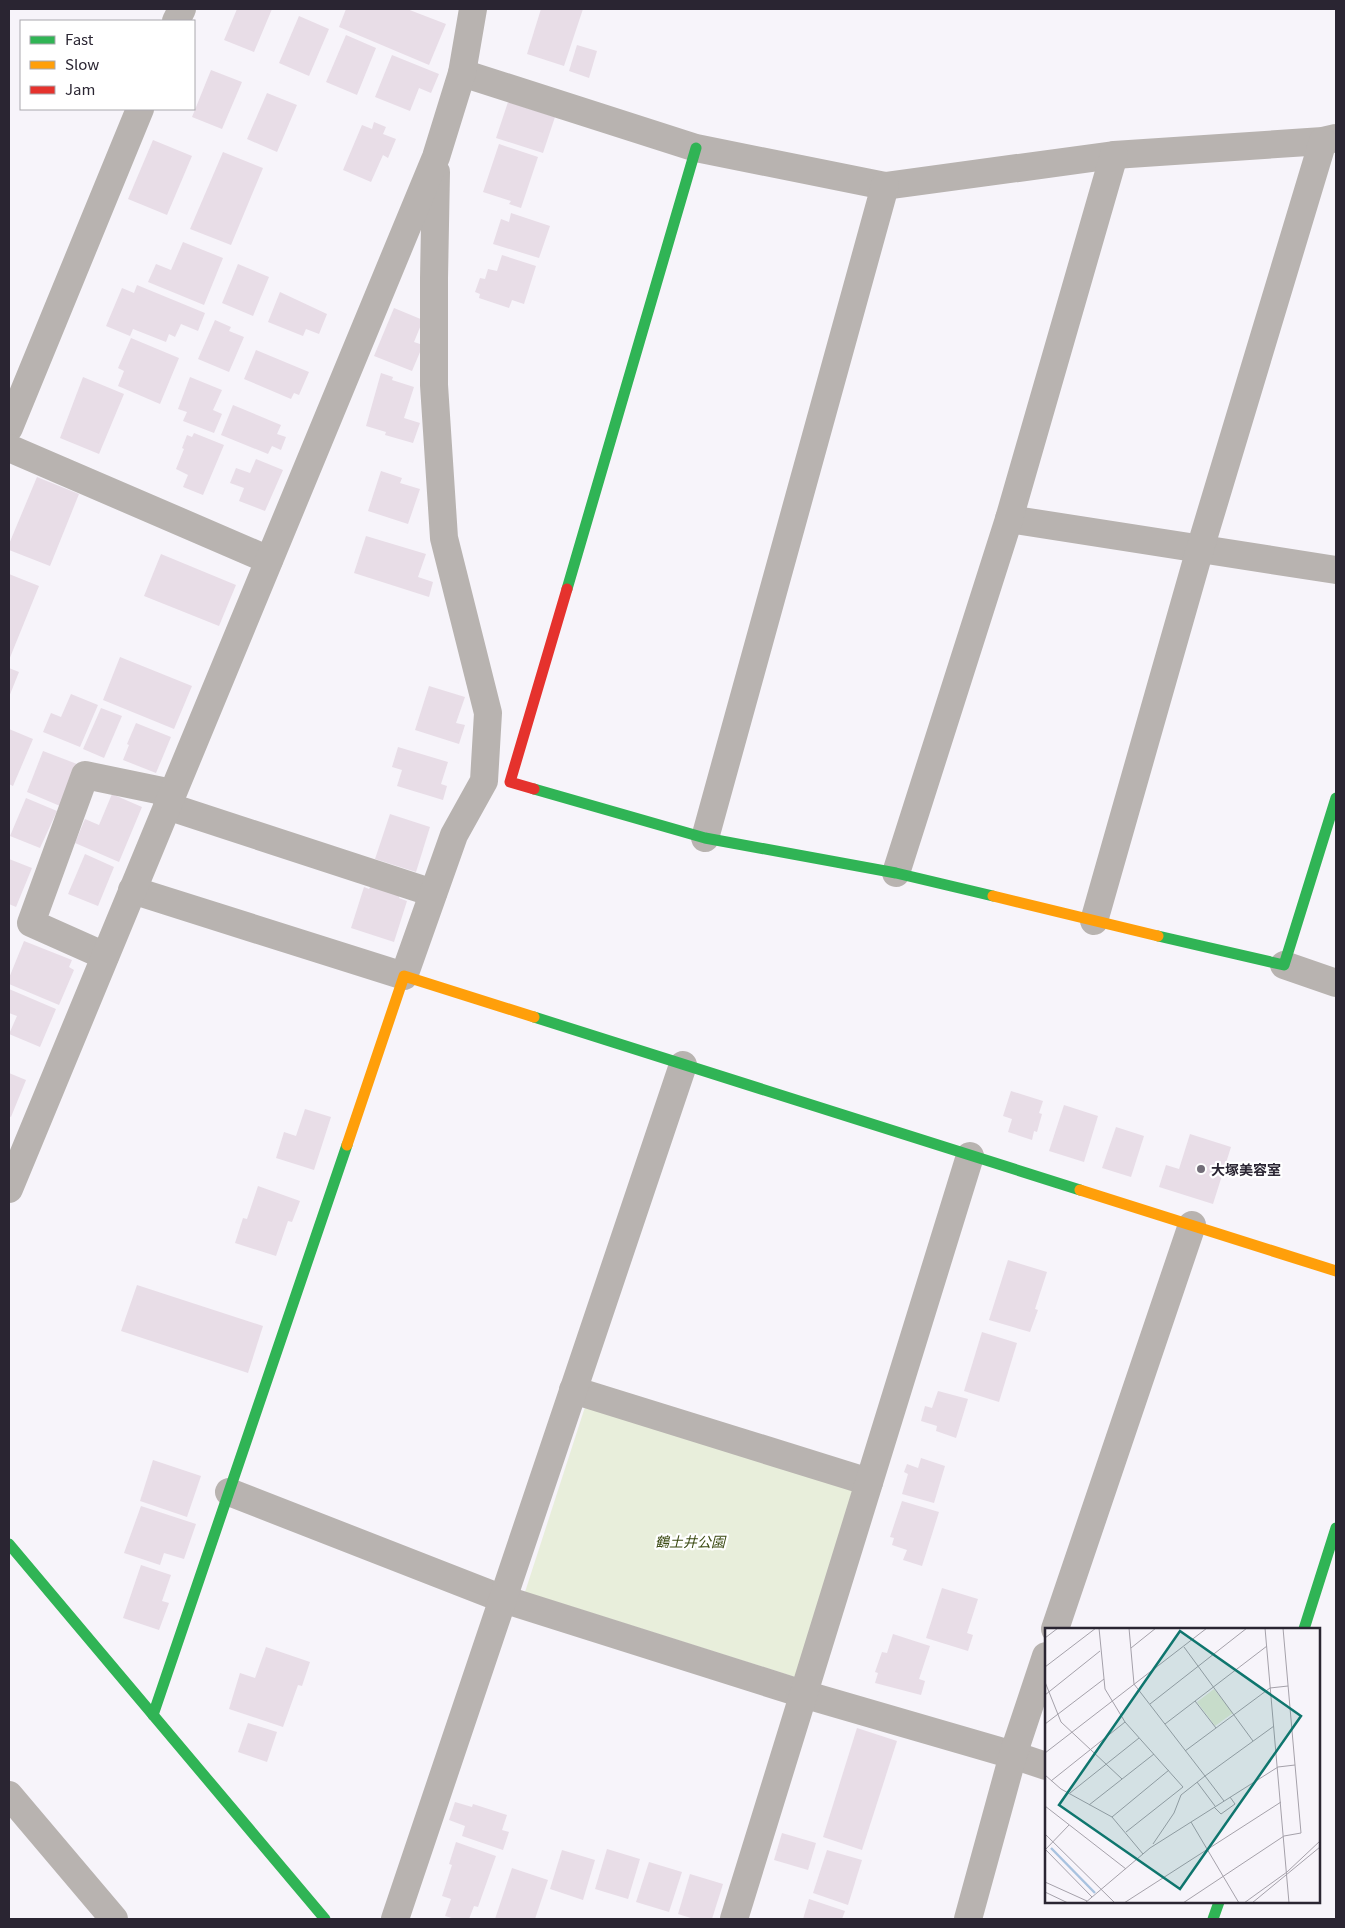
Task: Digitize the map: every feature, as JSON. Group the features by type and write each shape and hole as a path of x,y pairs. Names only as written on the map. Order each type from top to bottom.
{"street":[{"path":"9,1189 436,157 462,73 473,9"},
{"path":"462,73 696,148 885,186 1114,154 1330,139 1200,549 1094,921"},
{"path":"9,428 140,110"},
{"path":"510,782 696,148"},
{"path":"896,873 1009,519 1114,154"},
{"path":"153,1715 433,894 454,835 484,781 488,713 444,538 434,384 436,157"},
{"path":"705,838 885,186"},
{"path":"9,448 269,560"},
{"path":"1009,519 1336,570"},
{"path":"105,956 31,923 85,775 169,800 433,894"},
{"path":"484,781 510,782 705,838 896,873 1284,965 1336,983"},
{"path":"1284,965 1336,798"},
{"path":"132,890 1336,1271"},
{"path":"395,1919 683,1065"},
{"path":"734,1919 970,1156"},
{"path":"1055,1628 1192,1225"},
{"path":"573,1390 869,1482"},
{"path":"229,1492 503,1599 803,1694 1045,1766"},
{"path":"1304,1628 1336,1528"},
{"path":"9,1544 325,1919"},
{"path":"968,1919 1013,1755 1045,1659"},
{"path":"9,1795 114,1919"},
{"path":"1214,1919 1219,1903"}],"green space":[{"name":"鶴土井公園","path":"586,1404 856,1489 795,1677 525,1592"}],"building":[{"path":"237,9 272,9 254,52 224,40"},
{"path":"346,9 407,9 446,24 429,65 339,27"},
{"path":"541,9 583,9 564,66 527,54"},
{"path":"299,16 329,29 309,76 279,63"},
{"path":"346,35 376,48 357,95 326,82"},
{"path":"577,45 597,51 589,78 569,71"},
{"path":"392,55 439,74 431,93 419,88 410,111 375,97"},
{"path":"211,70 242,82 222,129 192,117"},
{"path":"267,93 297,105 277,152 247,139"},
{"path":"508,102 555,117 543,153 496,138"},
{"path":"374,122 386,127 383,134 396,139 388,158 383,155 371,182 343,170 362,125 372,129"},
{"path":"153,140 192,156 167,215 128,199"},
{"path":"499,144 538,157 521,208 509,204 511,201 483,192"},
{"path":"223,152 263,168 231,245 190,229"},
{"path":"511,213 550,226 539,258 493,244 501,219 509,222"},
{"path":"183,242 223,258 204,305 148,282 156,264 171,270"},
{"path":"502,255 536,266 524,304 512,300 509,308 479,298 480,294 475,292 480,278 485,279 488,269 497,271"},
{"path":"238,264 269,277 253,316 222,303"},
{"path":"137,285 205,313 198,331 181,324 175,337 169,334 166,342 133,329 130,336 106,326 122,288 134,293"},
{"path":"280,292 327,314 319,334 306,329 303,336 268,322"},
{"path":"394,308 423,320 414,342 423,345 412,371 374,356"},
{"path":"215,320 231,327 229,331 244,337 229,372 198,359"},
{"path":"131,338 179,358 160,404 118,386 124,371 118,368"},
{"path":"256,350 309,372 299,395 294,393 291,399 244,379"},
{"path":"381,373 393,377 392,380 414,387 404,418 420,423 413,443 385,435 386,432 366,426"},
{"path":"83,377 124,394 99,454 60,438"},
{"path":"190,377 222,390 213,410 222,414 214,433 183,421 187,412 178,409"},
{"path":"233,405 281,425 277,434 286,437 281,450 272,446 268,454 221,435"},
{"path":"194,433 224,445 203,495 183,487 188,475 176,469 187,435 192,437"},
{"path":"256,459 283,470 265,511 239,501 244,488 230,483 236,468 250,473"},
{"path":"381,471 402,478 400,483 420,489 408,524 368,511"},
{"path":"37,477 79,494 50,566 9,550 9,544"},
{"path":"366,536 426,554 418,577 433,582 429,597 354,573"},
{"path":"161,554 236,585 219,626 144,596"},
{"path":"9,574 39,586 9,660"},
{"path":"120,657 192,686 174,729 103,700"},
{"path":"9,668 19,672 9,697"},
{"path":"429,686 465,697 456,723 465,725 459,744 415,730"},
{"path":"71,694 98,705 80,747 43,732 51,713 61,717"},
{"path":"101,708 122,716 104,758 83,749"},
{"path":"136,723 171,737 156,773 123,760 129,745 127,744"},
{"path":"9,729 33,739 13,786 9,784"},
{"path":"398,747 448,762 441,784 447,786 443,800 397,786 402,770 392,767"},
{"path":"43,751 77,764 60,806 27,792"},
{"path":"112,794 142,807 119,862 75,843 85,819 99,825"},
{"path":"26,798 57,811 40,848 10,836"},
{"path":"390,814 430,827 416,872 375,859"},
{"path":"85,854 114,867 98,906 68,894"},
{"path":"9,859 32,868 16,907 9,904"},
{"path":"371,885 400,894 399,898 407,901 394,942 351,928 364,887 369,889"},
{"path":"24,941 72,960 69,967 74,970 59,1005 9,984 9,978"},
{"path":"9,989 56,1009 40,1047 9,1034 17,1016 9,1013"},
{"path":"9,1073 26,1080 11,1117 9,1116"},
{"path":"1011,1091 1043,1101 1039,1113 1042,1114 1037,1132 1034,1131 1032,1140 1008,1132 1012,1119 1003,1116"},
{"path":"1064,1105 1098,1116 1084,1162 1049,1151"},
{"path":"305,1109 331,1117 314,1170 276,1158 284,1132 296,1136"},
{"path":"1116,1127 1144,1136 1131,1177 1102,1168"},
{"path":"1190,1134 1231,1147 1213,1204 1159,1187 1166,1165 1179,1169"},
{"path":"258,1186 300,1201 292,1222 288,1221 276,1256 235,1243 243,1218 247,1219"},
{"path":"1008,1260 1047,1272 1035,1309 1038,1310 1030,1332 989,1320"},
{"path":"137,1285 263,1326 248,1373 121,1331"},
{"path":"982,1332 1017,1343 999,1402 964,1391"},
{"path":"938,1391 968,1399 956,1438 936,1431 937,1426 921,1421 925,1406 932,1408"},
{"path":"921,1458 945,1466 934,1503 902,1494 908,1474 904,1472 907,1464 918,1468"},
{"path":"153,1460 201,1476 187,1517 140,1501"},
{"path":"902,1501 939,1512 922,1566 903,1560 907,1550 892,1545 894,1538 890,1537"},
{"path":"141,1506 196,1524 184,1559 164,1553 160,1565 124,1553"},
{"path":"141,1565 171,1575 162,1601 169,1603 159,1630 123,1618"},
{"path":"942,1588 978,1599 967,1633 973,1635 968,1651 926,1638"},
{"path":"893,1634 930,1646 919,1679 925,1681 921,1695 875,1683 878,1673 875,1672 882,1652 887,1653"},
{"path":"266,1647 310,1662 302,1686 298,1685 283,1727 229,1709 240,1673 255,1678"},
{"path":"248,1723 277,1732 267,1762 238,1752"},
{"path":"857,1728 897,1741 862,1850 823,1837"},
{"path":"455,1802 472,1807 473,1804 507,1815 502,1830 509,1832 503,1850 462,1836 465,1826 449,1820"},
{"path":"782,1833 816,1843 808,1870 774,1860"},
{"path":"456,1842 496,1856 478,1907 474,1906 469,1919 455,1919 445,1916 451,1899 442,1896 452,1865 449,1864"},
{"path":"607,1849 640,1859 628,1899 595,1889"},
{"path":"562,1850 595,1860 583,1900 550,1889"},
{"path":"827,1850 862,1860 848,1905 813,1893"},
{"path":"649,1862 682,1872 669,1912 636,1902"},
{"path":"512,1868 548,1880 535,1919 495,1919"},
{"path":"690,1874 723,1884 712,1919 694,1919 678,1914"},
{"path":"809,1899 845,1911 842,1919 803,1919"}],"traffic: fast":[{"path":"567,589 696,148"},
{"path":"534,789 705,838 896,873 993,896"},
{"path":"1158,936 1284,965 1336,798"},
{"path":"534,1017 1080,1190"},
{"path":"153,1715 347,1145"},
{"path":"1304,1628 1336,1528"},
{"path":"9,1544 325,1919"},
{"path":"1213,1919 1219,1903"}],"traffic: slow":[{"path":"993,896 1158,936"},
{"path":"347,1145 404,976 534,1017"},
{"path":"1080,1190 1336,1271"}],"traffic: jam":[{"path":"534,789 510,782 567,589"}],"place":[{"name":"大塚美容室","path":"1201,1169"}]}
